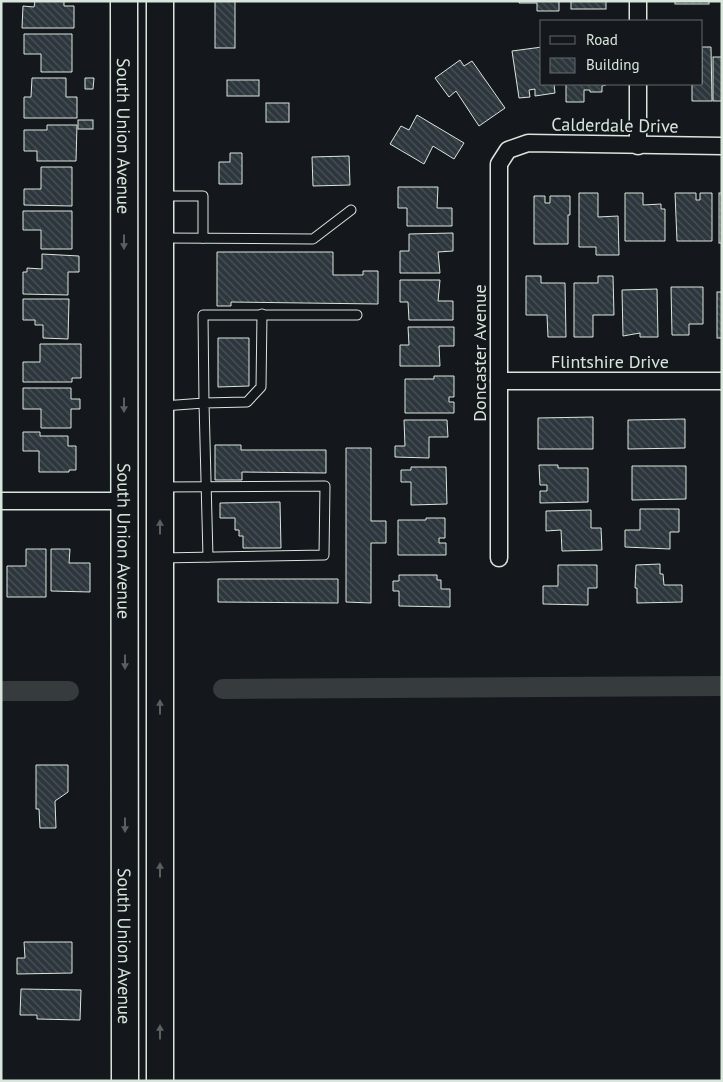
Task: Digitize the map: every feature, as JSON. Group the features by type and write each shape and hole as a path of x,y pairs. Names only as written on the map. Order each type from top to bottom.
{"main road":[{"name":"South Union Avenue","path":"124,1 125,1081"},
{"name":"South Union Avenue","path":"160,1 160,1081"}],"street":[{"path":"638,1 638,20"},
{"path":"638,85 638,146"},
{"name":"Calderdale Drive","path":"508,150 528,144 722,146"},
{"name":"Doncaster Avenue","path":"499,558 499,164 508,150"},
{"name":"Flintshire Drive","path":"499,381 722,381"},
{"path":"1,501 124,501"}],"lane":[{"path":"160,196 203,196 203,238"},
{"path":"160,238 313,239 351,210"},
{"path":"160,406 247,402 261,386 262,314"},
{"path":"208,557 203,315 357,315"},
{"path":"160,487 325,486 324,555 160,558"}],"building":[{"path":"35,1 64,1 64,6 74,6 74,28 22,28 23,6 34,7"},
{"path":"215,1 235,1 235,48 215,48"},
{"path":"519,1 559,1 559,11 537,11 537,3 519,3"},
{"path":"571,1 606,1 606,9 571,9"},
{"path":"675,1 709,1 709,4 675,4"},
{"path":"24,34 72,34 72,72 41,72 41,54 24,54"},
{"path":"540,47 540,85 554,85 555,93 535,96 535,89 529,90 530,97 519,98 512,51"},
{"path":"703,47 711,47 712,101 692,101 692,85 703,85"},
{"path":"713,57 722,57 722,101 713,101"},
{"path":"460,60 464,66 472,61 505,108 479,126 456,91 449,97 435,78"},
{"path":"32,78 66,78 66,97 77,97 77,118 24,118 24,97 31,97"},
{"path":"85,78 94,78 93,89 85,89"},
{"path":"227,80 259,80 259,96 227,96"},
{"path":"566,85 606,85 602,86 602,92 584,90 584,102 566,102"},
{"path":"266,103 289,103 289,122 266,122"},
{"path":"417,115 464,143 454,159 433,146 424,164 390,144 401,126 409,130"},
{"path":"78,120 93,120 93,129 78,129"},
{"path":"47,125 77,125 76,161 37,161 37,151 24,151 24,130 47,130"},
{"path":"230,153 242,153 242,184 219,184 219,162 230,162"},
{"path":"349,156 350,185 313,186 312,157"},
{"path":"41,167 72,167 72,206 24,205 24,189 41,189"},
{"path":"398,187 438,187 437,208 452,208 452,226 407,226 407,208 398,208"},
{"path":"579,193 598,193 598,217 618,216 619,255 596,255 596,247 579,247"},
{"path":"625,193 643,193 643,205 661,204 661,209 665,209 665,241 625,241"},
{"path":"675,193 696,193 696,200 700,200 700,193 712,193 712,241 677,241"},
{"path":"719,193 722,193 722,243 719,243"},
{"path":"534,196 545,196 545,203 550,203 550,196 570,196 568,244 534,244"},
{"path":"23,211 72,211 72,249 41,249 41,230 23,230"},
{"path":"453,233 453,251 438,252 440,273 400,273 400,251 409,251 409,234"},
{"path":"217,252 333,252 333,275 363,275 363,271 378,271 378,304 231,302 231,306 217,306"},
{"path":"42,254 79,256 79,272 68,272 68,295 23,294 23,272 27,272 27,268 42,269"},
{"path":"526,276 541,276 541,283 565,283 566,337 548,337 547,315 526,315"},
{"path":"598,276 613,276 614,315 593,315 593,337 574,337 574,283 598,283"},
{"path":"400,280 440,280 438,301 453,301 453,320 409,320 408,302 400,302"},
{"path":"671,287 703,287 703,324 689,324 689,335 672,335"},
{"path":"657,289 658,337 640,337 640,333 623,336 622,290"},
{"path":"717,292 722,292 722,338 717,338"},
{"path":"23,299 69,299 68,339 43,338 43,325 35,325 35,320 23,320"},
{"path":"408,327 454,327 454,346 439,346 440,366 400,366 400,345 409,345"},
{"path":"218,338 249,338 249,386 218,387"},
{"path":"40,344 81,344 81,378 72,378 72,382 23,382 23,362 40,362"},
{"path":"434,376 454,376 454,397 449,397 449,402 454,402 454,413 405,413 405,379 434,379"},
{"path":"23,388 71,388 71,399 80,399 80,409 71,409 71,428 41,428 41,409 23,409"},
{"path":"593,417 593,449 538,449 538,418"},
{"path":"685,419 685,448 628,449 628,420"},
{"path":"404,420 447,420 448,437 429,437 429,458 395,457 395,446 405,446"},
{"path":"23,432 40,432 40,436 68,436 68,446 76,446 76,470 69,470 69,472 39,472 39,451 23,451"},
{"path":"215,445 241,445 241,450 326,450 326,473 242,472 242,480 215,480"},
{"path":"346,448 371,448 371,521 386,521 386,543 371,543 371,603 346,602"},
{"path":"539,465 558,465 558,468 588,468 588,502 540,503 540,491 547,491 547,485 540,485"},
{"path":"632,466 686,466 686,499 632,500"},
{"path":"411,467 446,467 447,504 411,505 411,482 401,482 401,470 411,470"},
{"path":"280,502 281,548 243,548 243,536 239,536 239,530 235,530 235,518 220,518 220,503"},
{"path":"640,509 679,509 679,532 670,532 670,549 625,547 625,530 640,530"},
{"path":"591,510 591,528 601,528 602,550 562,551 561,530 546,531 546,511"},
{"path":"426,518 445,518 445,538 439,538 439,543 446,543 446,555 398,555 398,520 426,520"},
{"path":"26,549 46,549 46,597 7,597 7,566 26,566"},
{"path":"51,549 70,549 69,563 90,563 90,592 51,591"},
{"path":"660,564 660,574 663,574 664,585 682,585 682,602 637,603 637,588 635,588 636,565"},
{"path":"558,565 597,565 597,588 588,588 588,605 543,604 543,586 558,586"},
{"path":"399,575 437,575 437,580 441,580 441,589 450,589 450,607 399,606 399,591 393,591 393,581 399,581"},
{"path":"218,579 338,579 338,603 218,602"},
{"path":"36,765 68,765 68,792 55,801 56,828 40,828 39,809 36,809"},
{"path":"24,942 72,942 72,973 17,974 17,958 25,958"},
{"path":"21,989 81,990 80,1020 37,1019 37,1015 20,1015"}],"waterway":[{"path":"223,689 722,686"},
{"path":"1,691 69,691"}]}
